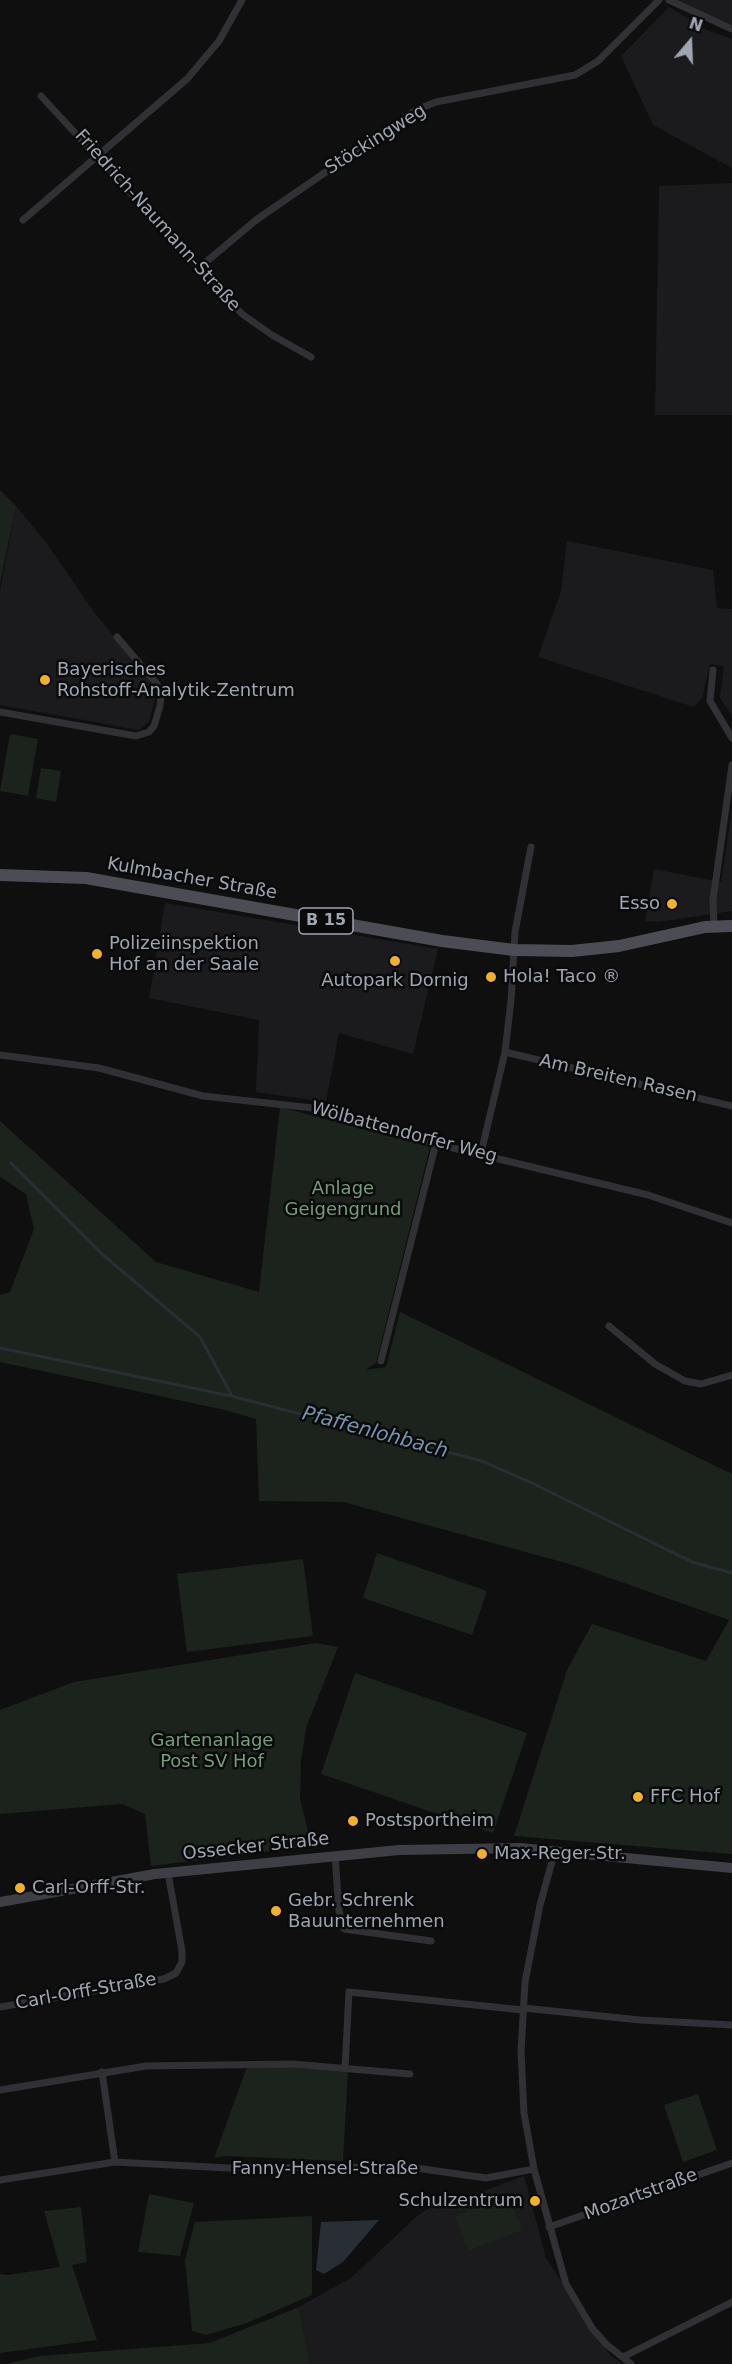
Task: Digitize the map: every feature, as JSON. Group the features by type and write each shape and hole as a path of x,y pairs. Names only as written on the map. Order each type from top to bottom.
{"main road":[{"name":"Kulmbacher Straße","path":"0,875 57,875 86,879 442,941 514,950 572,951 619,946 714,926 732,926"}],"street":[{"path":"23,220 187,79 219,41 242,0"},
{"name":"Stöckingweg","path":"200,267 265,214 416,110 436,102 575,75 597,61 658,0"},
{"path":"669,0 732,29"},
{"name":"Friedrich-Naumann-Straße","path":"41,96 99,155 217,289 242,314 311,357"},
{"path":"0,712 136,735 149,732 154,726 160,706 161,696 157,684 117,637"},
{"path":"712,670 710,701 732,738"},
{"path":"714,926 713,900 732,765"},
{"path":"481,1153 505,1052 515,932 531,847"},
{"name":"Am Breiten Rasen","path":"505,1052 732,1106"},
{"name":"Wölbattendorfer Weg","path":"0,1055 99,1068 203,1096 322,1109 436,1143 648,1195 732,1223"},
{"path":"381,1361 436,1143"},
{"path":"609,1326 655,1364 685,1381 701,1384 732,1375"},
{"name":"Ossecker Straße","path":"0,1902 168,1873 335,1855 469,1848 520,1848 732,1868"},
{"path":"555,1851 530,1950 523,2009 521,2051 524,2113 534,2169 566,2284 592,2328 606,2344 631,2364"},
{"path":"335,1855 339,1911 344,1929 431,1941"},
{"name":"Carl-Orff-Straße","path":"0,2007 164,1978 176,1973 182,1962 182,1951 168,1873"},
{"path":"345,2068 349,1992 640,2020 732,2025"},
{"path":"0,2090 102,2072 180,2066 292,2064 410,2074"},
{"path":"102,2072 116,2162"},
{"name":"Fanny-Hensel-Straße","path":"0,2180 116,2162 228,2168 409,2167 486,2178 534,2169"},
{"name":"Mozartstraße","path":"549,2227 732,2163"},
{"path":"623,2357 732,2302"}],"shaded area":[{"path":"677,0 732,0 732,25 703,13"},
{"path":"669,7 709,31 732,39 732,168 653,125 621,56"},
{"path":"732,183 732,415 655,415 659,186"},
{"name":"Bayerisches Rohstoff-Analytik-Zentrum","path":"16,506 45,541 94,612 148,678 156,695 149,722 139,730 0,705 0,591"},
{"path":"567,541 713,570 717,608 732,609 732,716 720,698 724,666 710,664 702,698 694,707 538,657 561,591"},
{"path":"732,809 732,911 658,922 645,921 654,869 721,882"},
{"path":"165,903 438,949 413,1054 339,1033 326,1102 256,1092 259,1020 149,998"},
{"path":"524,2176 546,2258 610,2355 623,2364 310,2364 299,2307 351,2278 417,2216 432,2206 470,2196"},
{"path":"379,2220 343,2262 324,2274 316,2270 321,2222"}],"green space":[{"path":"0,490 16,506 0,583"},
{"path":"10,734 38,739 28,796 0,791"},
{"path":"41,768 61,771 56,802 36,798"},
{"name":"Anlage Geigengrund","path":"280,1107 430,1147 376,1363 366,1370 386,1367 400,1312 732,1474 732,1854 514,1836 567,1670 592,1624 706,1661 729,1620 573,1565 343,1502 259,1501 256,1419 225,1410 0,1362 0,1295 10,1292 34,1229 26,1194 0,1177 0,1121 156,1262 259,1292"},
{"path":"377,1553 487,1591 472,1635 363,1598"},
{"path":"303,1559 313,1636 187,1652 177,1574"},
{"name":"Gartenanlage Post SV Hof","path":"316,1643 338,1647 306,1728 301,1761 300,1799 312,1846 151,1866 145,1814 122,1804 0,1814 0,1710 74,1682"},
{"path":"355,1673 527,1733 493,1833 321,1774"},
{"path":"248,2064 348,2072 343,2161 226,2156 214,2158"},
{"path":"698,2094 717,2150 683,2162 664,2105"},
{"path":"149,2194 194,2203 180,2256 138,2252"},
{"path":"509,2195 522,2230 468,2251 455,2216"},
{"path":"81,2207 87,2262 72,2265 97,2340 0,2353 0,2274 8,2275 60,2267 44,2211"},
{"path":"312,2216 312,2295 247,2323 206,2335 192,2331 185,2260 195,2222"},
{"path":"299,2307 310,2364 6,2364 39,2356 210,2343"}],"waterway":[{"path":"11,1163 102,1254 200,1337 231,1394"},
{"name":"Pfaffenlohbach","path":"0,1348 231,1396 482,1461 534,1484 692,1562 732,1573"}],"place":[{"name":"Bayerisches Rohstoff-Analytik-Zentrum","path":"45,680"},
{"name":"Esso","path":"672,904"},
{"name":"Polizeiinspektion Hof an der Saale","path":"97,954"},
{"name":"Autopark Dornig","path":"395,961"},
{"name":"Hola! Taco ®","path":"491,977"},
{"name":"FFC Hof","path":"638,1797"},
{"name":"Postsportheim","path":"353,1821"},
{"name":"Max-Reger-Str.","path":"482,1854"},
{"name":"Carl-Orff-Str.","path":"20,1888"},
{"name":"Gebr. Schrenk Bauunternehmen","path":"276,1911"},
{"name":"Schulzentrum","path":"535,2201"}]}
